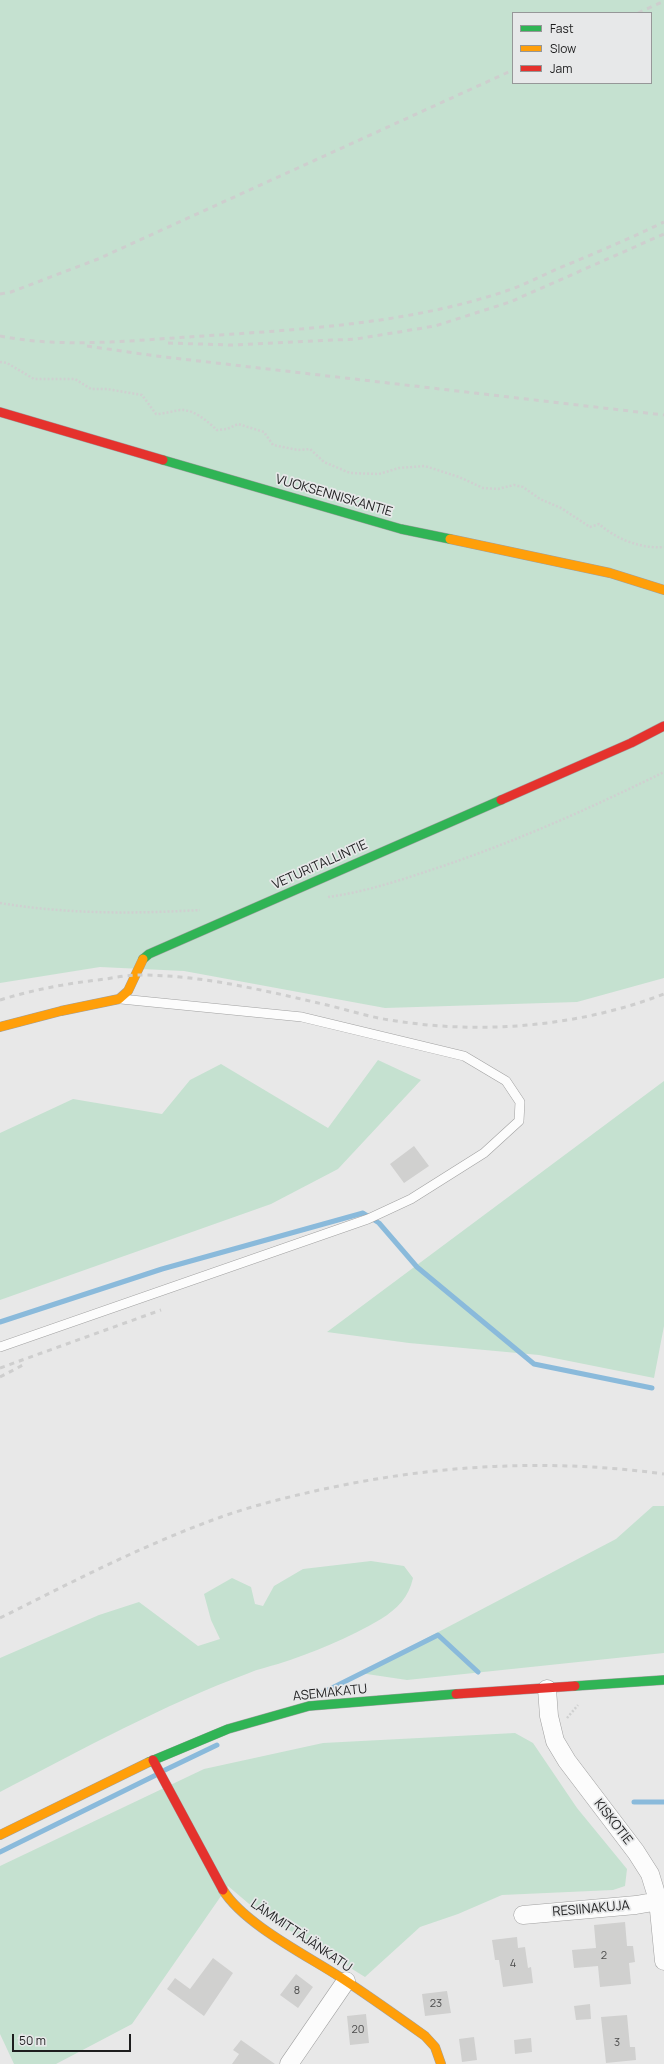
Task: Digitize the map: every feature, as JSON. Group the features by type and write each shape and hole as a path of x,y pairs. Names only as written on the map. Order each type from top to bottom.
{"street":[{"name":"VUOKSENNISKANTIE","path":"0,412 401,529 610,573 664,590"},
{"name":"VETURITALLINTIE","path":"119,999 128,991 141,961 149,954 631,743 664,726"},
{"path":"0,1027 61,1011 119,999"},
{"name":"ASEMAKATU","path":"0,1834 197,1740 285,1711 309,1706 664,1680"},
{"name":"KISKOTIE","path":"547,1689 551,1723 555,1741 566,1761 636,1852 650,1874 661,1900 664,1961"},
{"name":"LÄMMITTÄJÄNKATU","path":"153,1760 228,1898 248,1918 346,1981 425,2036 434,2047 441,2064"},
{"name":"RESIINAKUJA","path":"523,1915 636,1905 661,1900"},
{"path":"289,2064 346,1981"}],"lane":[{"path":"0,1347 368,1219 411,1199 484,1152 519,1121 520,1102 506,1081 464,1056 302,1017 119,999"}],"path":[{"path":"0,362 7,363 34,379 75,380 91,389 114,390 142,395 156,414 168,414 182,410 206,419 217,430 227,429 238,424 264,432 273,445 298,450 310,449 324,462 350,473 379,474 399,468 425,466 459,477 482,488 498,489 514,485 522,487 540,499 561,508 590,527 598,524 630,543 657,548 664,547"},
{"path":"551,1723 565,1721 569,1713 582,1702"}],"green space":[{"path":"0,0 664,0 664,978 577,1002 385,1008 184,971 100,967 0,983"},
{"path":"378,1060 421,1080 338,1169 271,1204 0,1300 0,1133 73,1099 162,1114 190,1080 221,1064 328,1128"},
{"path":"664,1081 664,1326 654,1378 539,1355 409,1343 327,1332"},
{"path":"653,1506 664,1506 664,1653 407,1680 360,1673 616,1539"},
{"path":"371,1561 404,1566 413,1578 409,1591 402,1602 381,1619 343,1639 317,1650 252,1672 185,1699 92,1744 0,1792 0,1658 99,1615 139,1602 198,1646 220,1639 211,1620 204,1594 232,1578 251,1587 255,1604 263,1606 274,1586 303,1569"},
{"path":"515,1733 533,1743 577,1808 627,1869 625,1886 613,1890 502,1895 458,1914 420,1927 365,1977 255,1909 228,1886 132,2024 56,2064 14,2064 0,2034 0,1866 204,1769 323,1743"}],"building":[{"path":"414,1146 429,1166 404,1183 390,1164"},
{"path":"625,1922 627,1946 633,1946 635,1962 629,1963 631,1984 600,1987 598,1966 574,1968 572,1950 596,1948 594,1925"},
{"path":"517,1937 518,1948 525,1947 528,1968 531,1967 533,1983 503,1987 499,1960 495,1960 492,1940"},
{"path":"213,1958 233,1973 204,2016 167,1989 175,1978 190,1989"},
{"path":"296,1974 313,1987 298,2008 280,1995"},
{"path":"447,1991 451,2013 425,2016 422,1994"},
{"path":"590,2004 591,2019 576,2020 574,2006"},
{"path":"366,2014 369,2043 350,2045 347,2016"},
{"path":"627,2015 630,2047 635,2047 636,2060 606,2063 601,2017"},
{"path":"474,2037 477,2060 462,2062 459,2039"},
{"path":"531,2038 532,2052 515,2054 514,2040"},
{"path":"241,2040 275,2064 232,2064 239,2054 233,2050"}],"waterway":[{"path":"0,1322 162,1269 363,1213 379,1223 417,1267 534,1364 652,1388"},
{"path":"314,1697 438,1635 478,1672"},
{"path":"165,1770 217,1745"},
{"path":"0,1852 156,1775"},
{"path":"634,1802 664,1802"}],"railway":[{"path":"640,12 664,1"},
{"path":"0,294 11,292 98,259 512,70"},
{"path":"0,336 46,342 117,342 267,332 387,319 465,303 510,290 664,222"},
{"path":"168,343 231,345 356,339 435,326 510,302 664,234"},
{"path":"87,346 156,356 664,415"},
{"path":"0,1000 79,982 132,975 164,976 211,981 281,994 390,1020 424,1025 494,1027 563,1021 598,1014 664,994"},
{"path":"0,1368 161,1310"},
{"path":"0,1377 23,1365"},
{"path":"0,1618 109,1564 165,1539 244,1509 315,1491 402,1475 489,1467 532,1465 576,1466 664,1474"}],"traffic: fast":[{"path":"163,460 401,529 450,539"},
{"path":"143,959 149,954 501,800"},
{"path":"575,1686 664,1680"},
{"path":"149,1762 228,1729 309,1706 456,1694"}],"traffic: slow":[{"path":"450,539 610,573 664,590"},
{"path":"0,1027 61,1011 119,999 128,991 143,959"},
{"path":"0,1835 149,1762"},
{"path":"223,1890 233,1903 260,1927 351,1984 425,2036 435,2047 441,2064"}],"traffic: jam":[{"path":"0,412 163,460"},
{"path":"501,800 631,743 664,726"},
{"path":"456,1694 575,1686"},
{"path":"153,1760 223,1890"}]}
